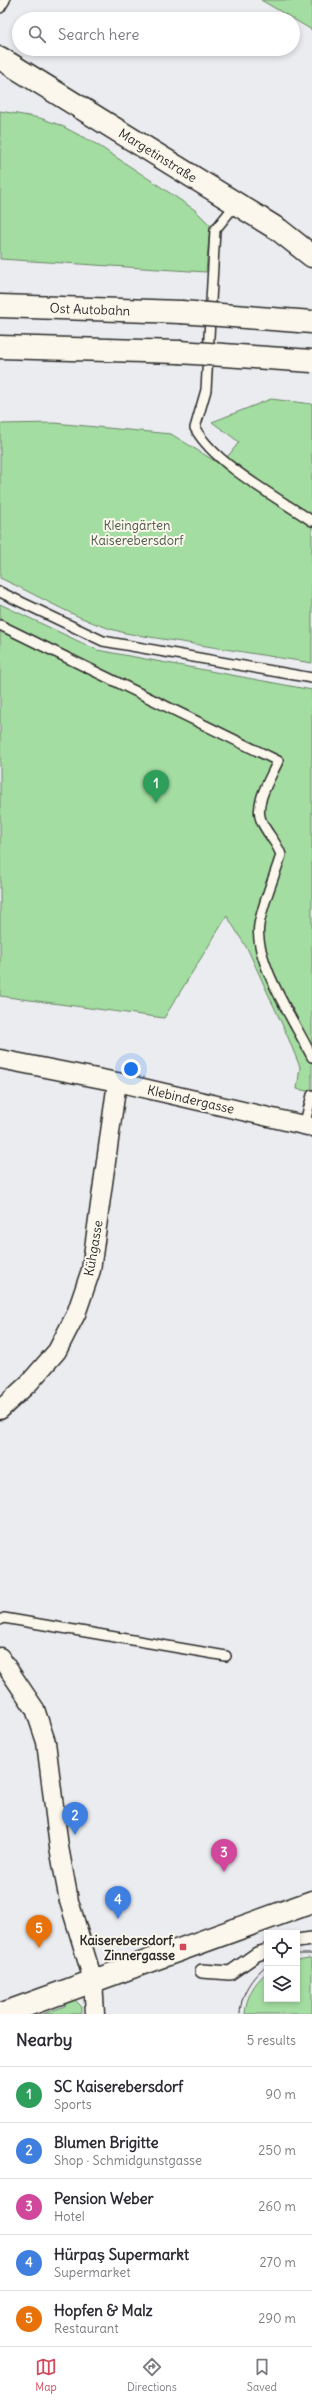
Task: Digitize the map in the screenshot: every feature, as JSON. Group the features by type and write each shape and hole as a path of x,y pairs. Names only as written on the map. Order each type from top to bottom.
{"main road":[{"name":"Margetinstraße","path":"0,58 160,155 279,230 312,256"},
{"name":"Ost Autobahn","path":"0,306 181,312 312,322"},
{"path":"0,347 179,352 312,361"},
{"path":"2,2014 312,1902"}],"street":[{"name":"Klebindergasse","path":"0,1059 117,1082 308,1127"},
{"name":"Kühgasse","path":"0,1410 30,1383 57,1351 76,1314 91,1270 117,1082"},
{"path":"0,1657 35,1709 46,1742 58,1847 69,1901 93,1980 95,2014"},
{"path":"300,1941 312,1939"},
{"path":"202,1971 230,1973 257,1954 264,1952"}],"lane":[{"path":"0,8 5,0"},
{"path":"236,204 215,230 206,390 195,428 200,438 222,460 312,521"},
{"path":"0,592 103,641 312,678"},
{"path":"0,625 278,761 258,808 261,820 278,845 281,855 259,926 259,943 264,964 312,1057"},
{"path":"308,1127 312,1095"},
{"path":"0,1620 4,1618 226,1656"}],"green space":[{"path":"261,0 312,0 312,30 300,23 300,12 281,12"},
{"path":"0,111 40,118 60,125 96,144 195,210 210,225 206,272 0,259"},
{"name":"Kleingärten Kaiserebersdorf","path":"271,399 312,404 312,663 125,633 77,616 0,578 0,424 54,423 171,434 218,463 229,455 239,442 212,422"},
{"path":"0,604 97,650 312,690 312,1092 297,1089 300,1067 248,950 227,916 164,1018 0,996"},
{"path":"312,1959 312,2014 245,2014 249,1996 258,1981 264,1975 264,2002 300,2002 300,1960"},
{"path":"74,1999 82,2007 82,2014 43,2014 65,2006 66,2000"}],"tram line":[{"path":"300,1954 312,1954"},
{"path":"240,2014 242,1999 248,1986 256,1975 266,1966"}],"place":[{"name":"SC Kaiserebersdorf","path":"156,803"},
{"name":"Blumen Brigitte","path":"75,1835"},
{"name":"Pension Weber","path":"224,1872"},
{"name":"Hürpaş Supermarkt","path":"118,1919"},
{"name":"Kaiserebersdorf, Zinnergasse","path":"183,1947"},
{"name":"Hopfen & Malz","path":"39,1948"}]}
